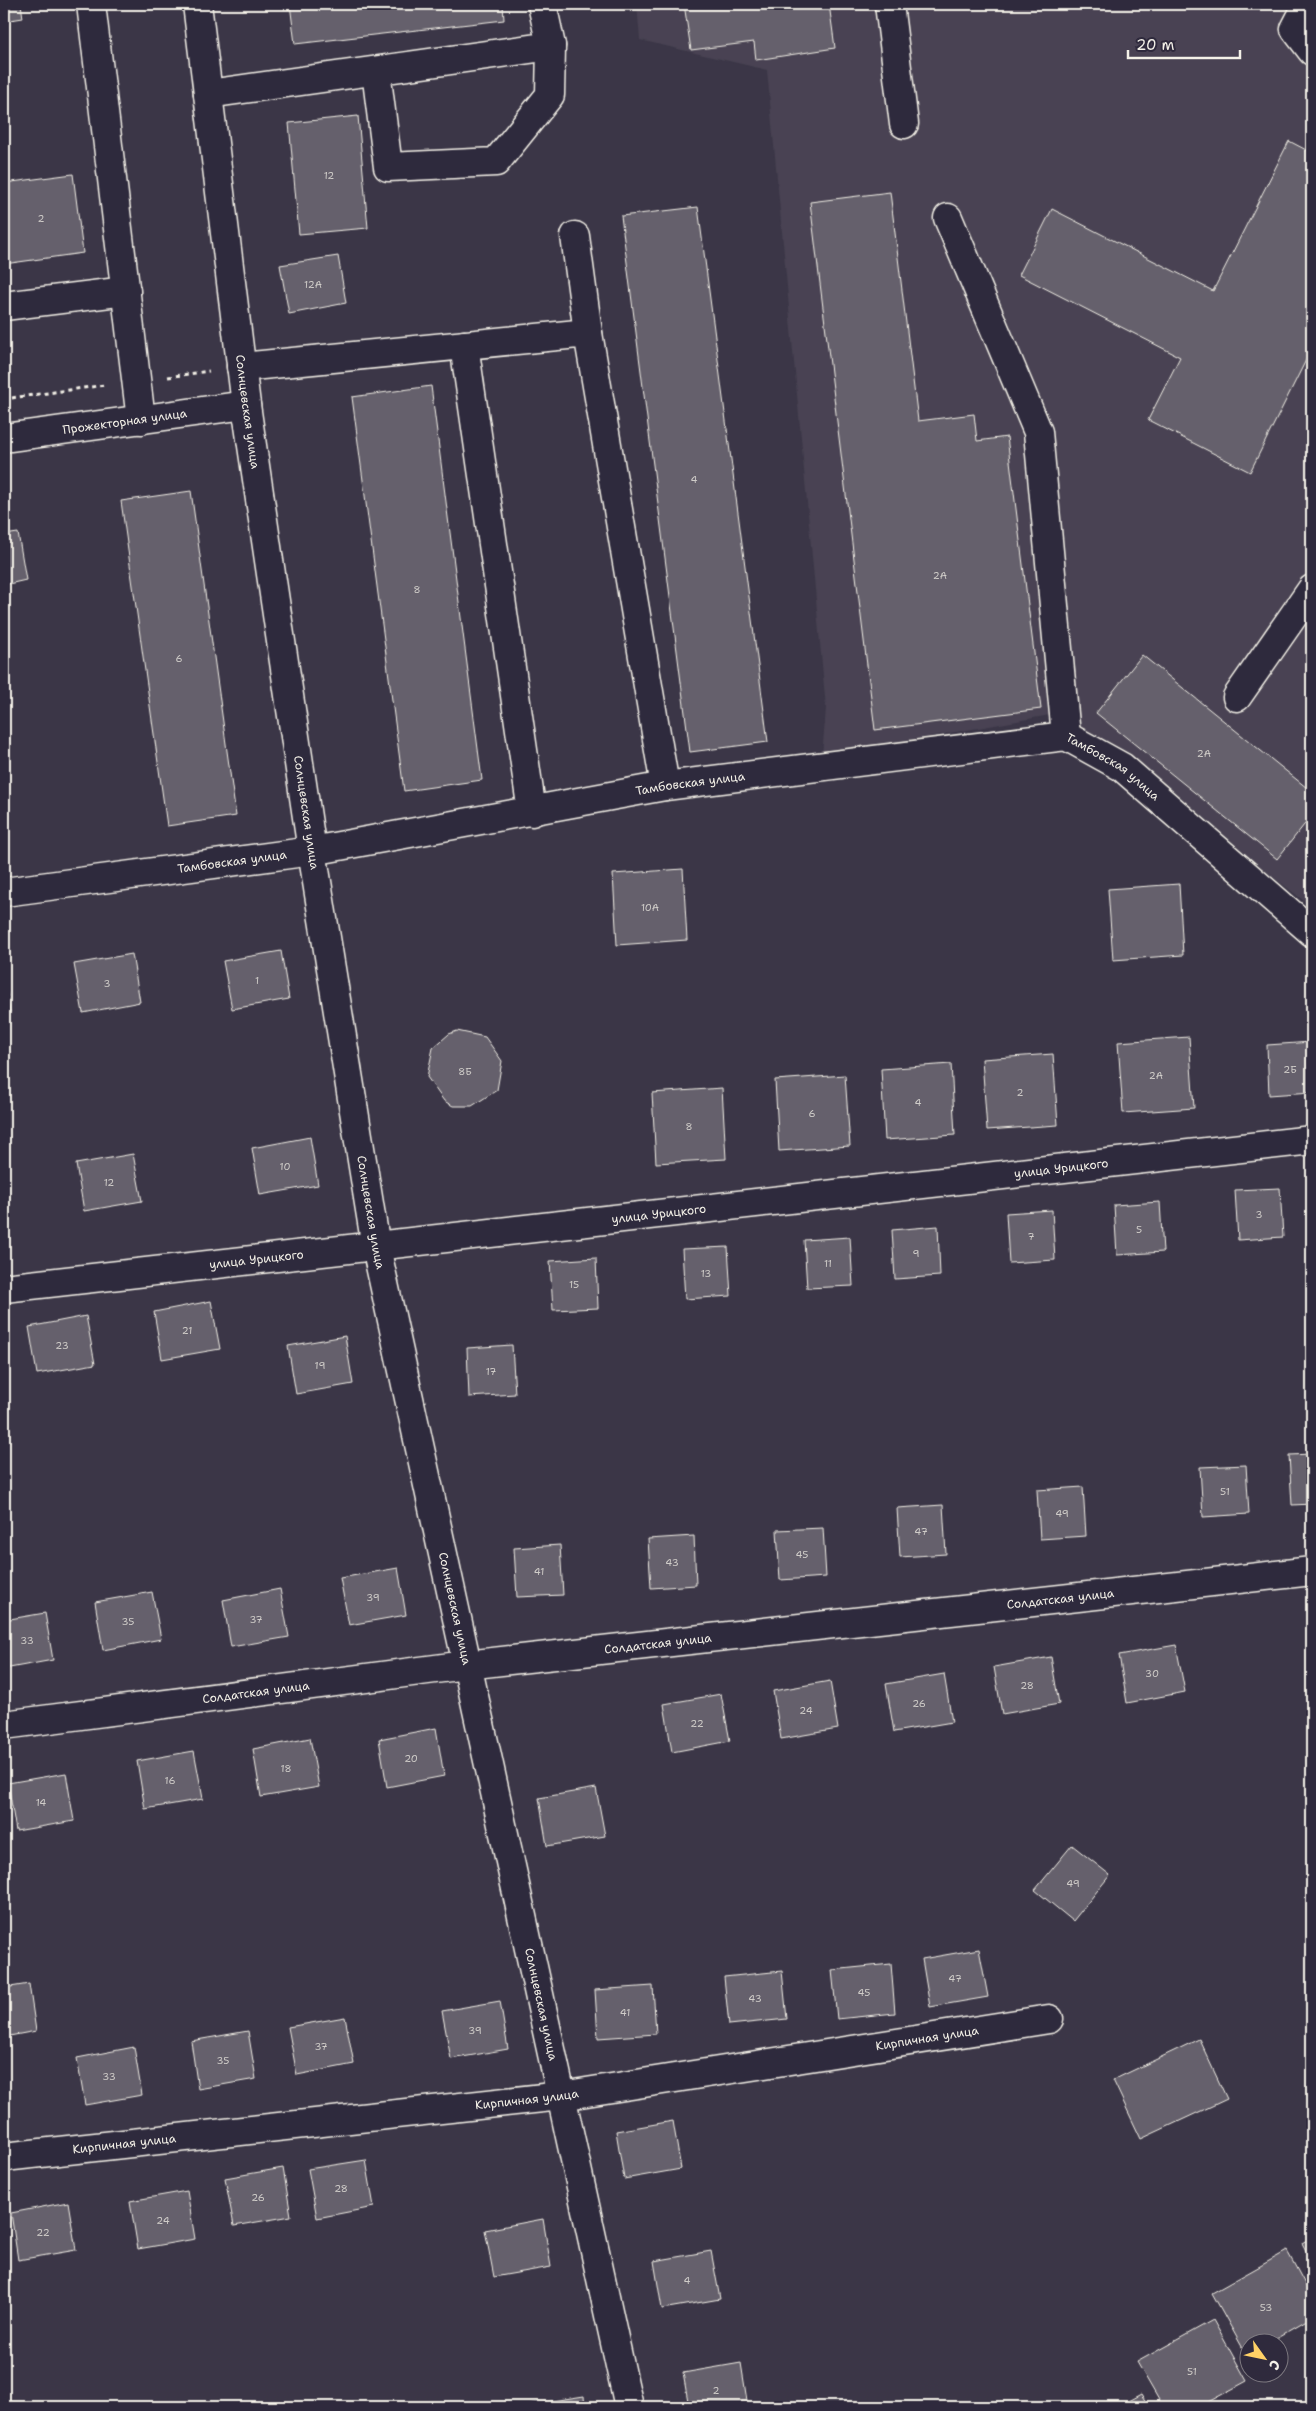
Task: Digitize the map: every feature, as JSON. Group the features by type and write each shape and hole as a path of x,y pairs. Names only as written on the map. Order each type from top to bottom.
{"street":[{"path":"91,4 140,420"},
{"name":"Солнцевская улица","path":"197,4 246,405 312,851 376,1247 629,2407"},
{"path":"376,71 388,167 496,162 550,95 551,46 542,4"},
{"path":"889,4 904,124"},
{"path":"1309,6 1295,29 1312,51"},
{"path":"208,94 551,46"},
{"path":"948,218 1038,432 1066,736"},
{"path":"575,236 588,333 665,786"},
{"path":"4,306 126,291"},
{"path":"241,367 588,333"},
{"path":"464,345 532,812"},
{"name":"Прожекторная улица","path":"4,438 246,405"},
{"path":"1237,697 1312,589"},
{"name":"Тамбовская улица","path":"4,892 312,851 665,786 1066,736 1122,767 1312,932"},
{"name":"улица Урицкого","path":"4,1288 1312,1140"},
{"name":"Солдатская улица","path":"4,1725 466,1665 1312,1571"},
{"name":"Кирпичная улица","path":"4,2157 561,2096 1048,2019"}],"shaded area":[{"path":"637,4 1312,4 1312,907 1061,713 822,756 826,708 767,70 640,40"}],"building":[{"path":"4,4 21,4 23,18 4,21"},
{"path":"290,4 503,4 504,20 295,44"},
{"path":"684,4 829,4 835,48 756,60 754,42 691,50"},
{"path":"358,116 368,228 299,234 289,123"},
{"path":"1289,141 1312,153 1312,348 1250,472 1148,420 1180,357 1019,275 1052,209 1213,291"},
{"path":"73,174 83,253 4,264 4,183"},
{"path":"890,192 918,421 974,414 977,441 1007,437 1041,709 875,730 810,202"},
{"path":"698,207 768,742 690,752 621,216"},
{"path":"338,256 346,303 289,314 280,265"},
{"path":"431,386 482,780 404,791 352,397"},
{"path":"191,491 236,816 167,826 121,501"},
{"path":"18,533 26,580 4,585 4,535"},
{"path":"1142,655 1312,792 1312,815 1277,859 1096,713"},
{"path":"683,869 687,940 617,945 613,874"},
{"path":"1179,884 1183,955 1113,960 1108,889"},
{"path":"281,951 289,999 232,1009 223,961"},
{"path":"132,954 140,1002 83,1013 74,964"},
{"path":"4,977 10,1012 4,1013"},
{"path":"457,1031 485,1037 502,1061 497,1090 472,1106 453,1106 444,1101 427,1077 433,1048 449,1034"},
{"path":"1189,1037 1194,1108 1123,1113 1118,1042"},
{"path":"1312,1042 1312,1092 1269,1095 1267,1045"},
{"path":"1053,1054 1058,1125 987,1130 982,1059"},
{"path":"951,1064 955,1135 885,1140 881,1069"},
{"path":"845,1075 850,1146 779,1151 775,1080"},
{"path":"722,1088 726,1159 656,1163 652,1093"},
{"path":"310,1137 318,1185 260,1195 252,1148"},
{"path":"133,1154 142,1201 84,1211 76,1164"},
{"path":"1280,1188 1283,1237 1238,1240 1235,1190"},
{"path":"1160,1202 1163,1252 1117,1255 1114,1205"},
{"path":"1052,1210 1055,1260 1009,1263 1006,1213"},
{"path":"938,1226 940,1276 895,1279 892,1230"},
{"path":"850,1237 853,1286 807,1288 804,1240"},
{"path":"728,1247 731,1296 685,1299 682,1249"},
{"path":"596,1258 598,1308 553,1310 550,1261"},
{"path":"211,1301 220,1349 162,1359 154,1312"},
{"path":"86,1316 95,1364 37,1374 29,1327"},
{"path":"345,1336 353,1384 296,1394 288,1346"},
{"path":"512,1345 515,1394 469,1397 467,1348"},
{"path":"1312,1454 1312,1504 1292,1505 1289,1455"},
{"path":"1246,1465 1249,1514 1203,1517 1200,1467"},
{"path":"1083,1487 1086,1536 1040,1539 1037,1490"},
{"path":"943,1505 946,1554 900,1557 897,1508"},
{"path":"823,1528 826,1577 780,1580 777,1530"},
{"path":"694,1536 696,1585 651,1588 648,1539"},
{"path":"560,1545 563,1595 517,1597 514,1548"},
{"path":"398,1568 406,1615 349,1625 340,1578"},
{"path":"280,1589 289,1637 231,1647 223,1600"},
{"path":"152,1592 161,1639 103,1650 95,1602"},
{"path":"45,1613 53,1660 4,1669 4,1620"},
{"path":"1176,1645 1185,1692 1127,1703 1119,1655"},
{"path":"1051,1657 1059,1704 1002,1714 994,1667"},
{"path":"944,1674 952,1722 894,1732 886,1684"},
{"path":"830,1681 838,1729 781,1739 773,1691"},
{"path":"721,1694 730,1741 672,1752 664,1704"},
{"path":"436,1728 444,1776 387,1787 379,1739"},
{"path":"310,1738 319,1787 261,1797 253,1749"},
{"path":"194,1751 203,1799 145,1809 137,1761"},
{"path":"66,1773 74,1821 16,1831 8,1783"},
{"path":"596,1788 605,1836 547,1846 539,1798"},
{"path":"1072,1845 1110,1875 1073,1921 1035,1890"},
{"path":"979,1949 988,1997 930,2007 922,1959"},
{"path":"891,1964 895,2013 837,2019 832,1970"},
{"path":"782,1971 787,2019 729,2025 724,1977"},
{"path":"29,1984 36,2031 4,2037 4,1988"},
{"path":"653,1986 656,2034 598,2038 595,1990"},
{"path":"500,2001 508,2049 451,2059 442,2011"},
{"path":"345,2017 354,2064 297,2075 288,2027"},
{"path":"248,2031 256,2079 198,2089 191,2041"},
{"path":"1199,2039 1227,2099 1141,2139 1113,2080"},
{"path":"134,2047 142,2095 85,2105 77,2058"},
{"path":"673,2121 681,2169 624,2179 616,2131"},
{"path":"366,2160 374,2207 317,2218 308,2169"},
{"path":"283,2168 291,2216 234,2226 225,2178"},
{"path":"187,2191 195,2239 138,2249 130,2201"},
{"path":"68,2202 76,2250 18,2260 11,2213"},
{"path":"543,2219 551,2267 494,2277 485,2230"},
{"path":"1312,2237 1312,2262 1302,2243"},
{"path":"711,2251 720,2299 662,2309 654,2261"},
{"path":"1287,2251 1312,2297 1312,2317 1282,2334 1238,2334 1238,2340 1212,2293"},
{"path":"1213,2320 1238,2365 1238,2384 1241,2384 1199,2407 1163,2407 1137,2362"},
{"path":"741,2363 748,2407 689,2407 683,2373"},
{"path":"1141,2394 1149,2407 1117,2407"},
{"path":"584,2396 585,2407 520,2407 520,2406"}]}
